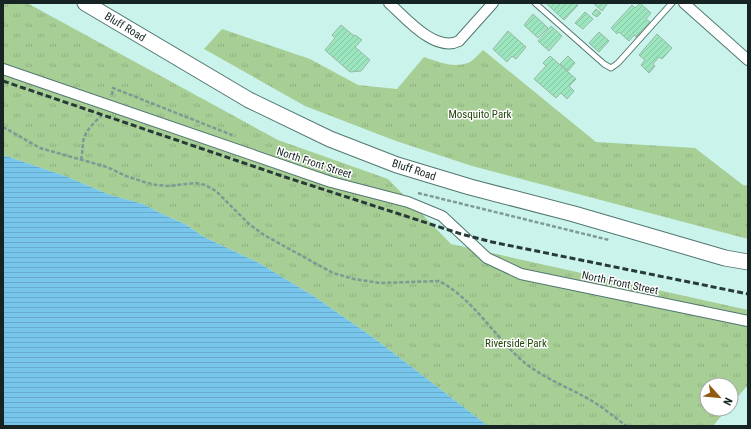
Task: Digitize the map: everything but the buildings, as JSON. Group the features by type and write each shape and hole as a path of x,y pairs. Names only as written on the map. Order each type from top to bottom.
{"main road":[{"name":"Bluff Road","path":"85,3 249,100 330,139 397,165 470,187 574,214 725,258 748,262"}],"street":[{"path":"389,3 426,36 440,43 446,44 453,44 459,40 493,3"},
{"path":"684,3 748,60"},
{"name":"North Front Street","path":"3,69 331,182 408,202 442,216 487,258 520,274 748,321"}],"lane":[{"path":"535,3 604,64 611,68 618,63 672,3"}],"path":[{"path":"81,160 84,138 88,130 110,106 113,88 235,136"},
{"path":"3,127 40,148 107,167 126,176 144,182 168,186 196,183 206,185 216,191 249,224 264,236 333,273 354,279 380,283 439,281 464,299 512,351 526,363 593,402 627,426"},
{"path":"417,193 612,241"}],"green space":[{"name":"Riverside Park","path":"3,3 27,3 278,140 388,179 451,244 748,310 748,385 739,395 739,377 699,377 699,417 720,417 713,426 488,426 378,341 315,297 259,263 204,237 185,224 143,204 110,195 65,176 3,155"},
{"name":"Mosquito Park","path":"222,29 310,59 358,85 397,89 424,57 446,64 457,65 472,61 483,50 596,142 695,148 743,185 748,186 748,239 472,166 396,141 305,106 204,49"}],"water":[{"path":"3,155 65,176 110,195 143,204 185,224 204,237 259,263 315,297 378,341 488,426 3,426"}],"railway":[{"path":"3,81 285,177 461,234 492,242 748,294"}]}
